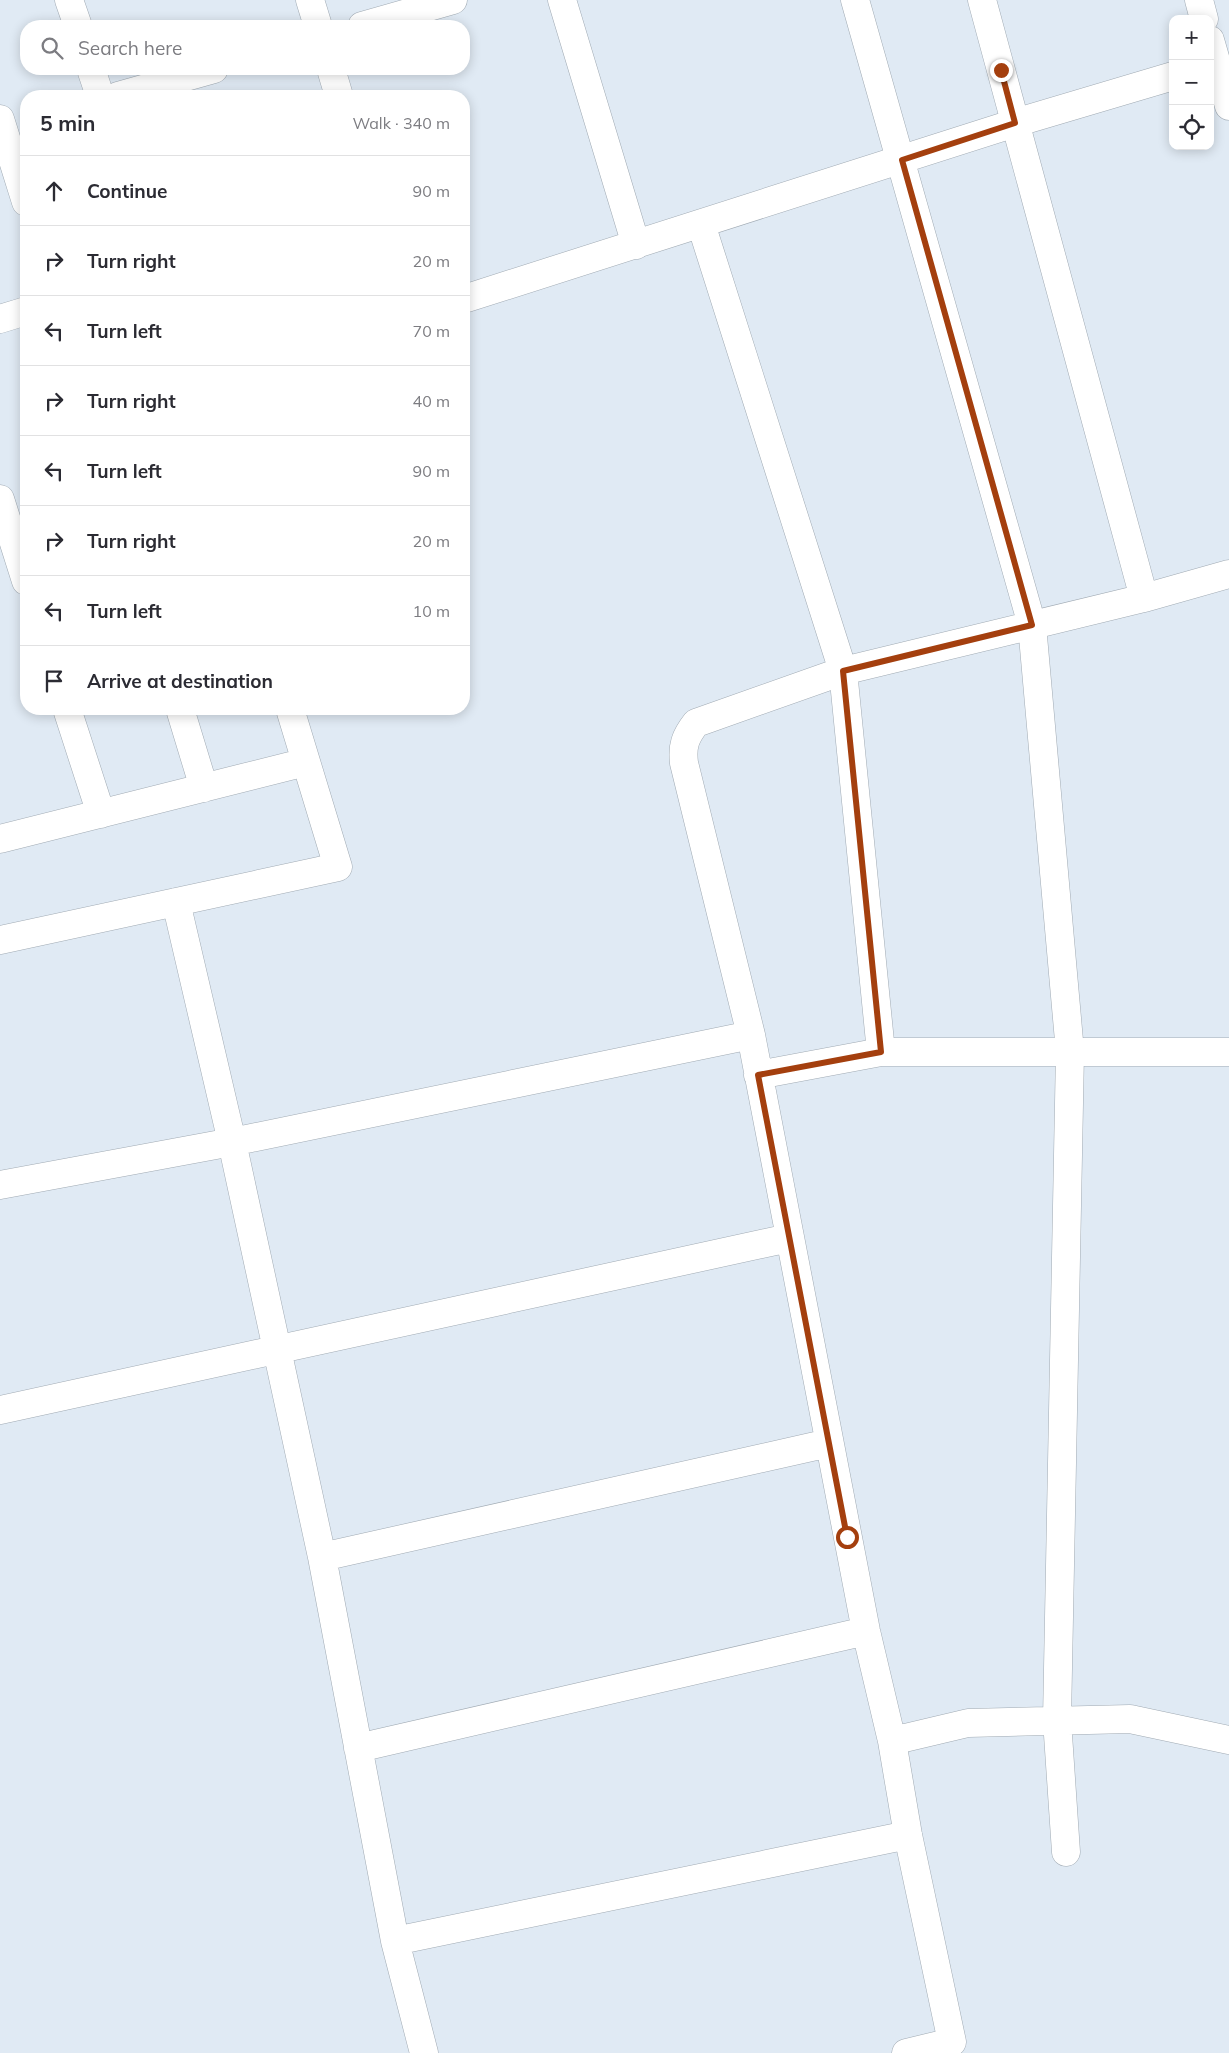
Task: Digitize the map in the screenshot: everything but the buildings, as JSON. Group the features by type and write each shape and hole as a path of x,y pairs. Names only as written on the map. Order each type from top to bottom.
{"street":[{"path":"69,0 76,20"},
{"path":"310,0 316,20"},
{"path":"383,20 453,0"},
{"path":"562,0 636,245"},
{"path":"855,0 902,160 1032,625 1070,1052 1057,1720 1066,1852"},
{"path":"982,0 1144,598"},
{"path":"1199,0 1203,15"},
{"path":"1217,57 1229,106"},
{"path":"93,75 98,90"},
{"path":"139,90 193,75"},
{"path":"333,75 337,90"},
{"path":"470,298 1015,123 1169,77"},
{"path":"0,119 20,183"},
{"path":"701,224 843,671 881,1052"},
{"path":"0,319 20,313"},
{"path":"0,499 20,562"},
{"path":"906,2053 952,2047 908,1835 892,1741 866,1631 751,1035 684,763 682,748 686,736 696,724 843,671 1144,598 1229,574"},
{"path":"69,715 101,814"},
{"path":"182,715 204,788"},
{"path":"0,940 338,867 292,715"},
{"path":"0,838 306,762"},
{"path":"176,902 232,1142 322,1557 395,1942 424,2053"},
{"path":"0,1185 232,1142 751,1035"},
{"path":"758,1075 881,1052 1229,1052"},
{"path":"0,1410 789,1238"},
{"path":"322,1557 829,1443"},
{"path":"358,1748 866,1631"},
{"path":"892,1741 968,1723 1130,1718 1229,1740"},
{"path":"395,1942 908,1835"}],"route":[{"path":"847,1537 758,1075 881,1052 843,671 1032,625 902,160 1015,123 1001,70"}]}
